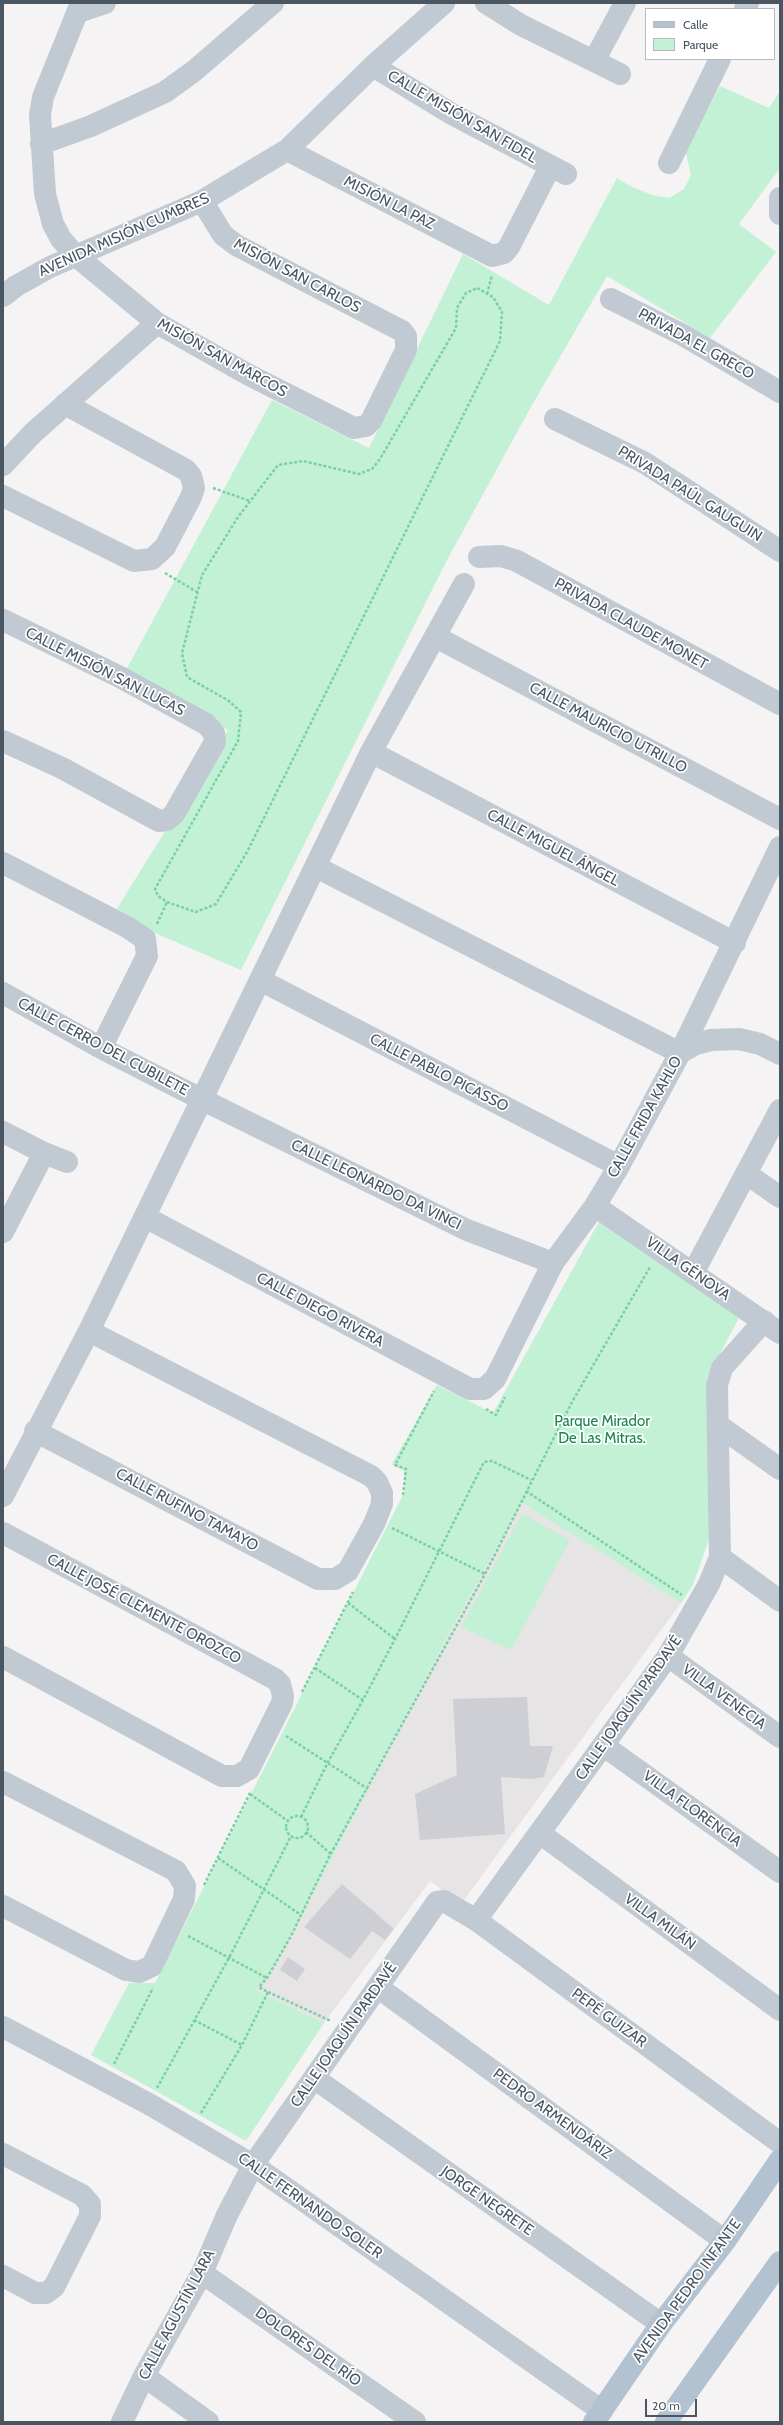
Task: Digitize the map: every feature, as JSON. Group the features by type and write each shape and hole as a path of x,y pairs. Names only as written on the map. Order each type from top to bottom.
{"main road":[{"name":"AVENIDA PEDRO INFANTE","path":"598,2417 661,2324 725,2241 780,2160"},
{"path":"666,2422 780,2262"}],"street":[{"path":"79,8 105,3"},
{"path":"41,144 91,126 165,92 194,71 273,3"},
{"name":"AVENIDA MISIÓN CUMBRES","path":"3,296 16,286 75,255 202,202 287,150 373,66 444,3"},
{"path":"486,3 521,25 620,74"},
{"path":"594,61 625,3"},
{"name":"MISIÓN SAN MARCOS","path":"79,8 43,98 40,115 45,194 53,224 61,239 75,255 157,323 249,375 354,428 361,428"},
{"path":"668,163 720,60"},
{"name":"CALLE MISIÓN SAN FIDEL","path":"373,66 452,114 558,171 509,247 504,253 492,256"},
{"name":"MISIÓN LA PAZ","path":"287,150 492,256"},
{"name":"MISIÓN SAN CARLOS","path":"202,202 223,235 236,245 402,331 406,336 406,350 371,421 361,428"},
{"name":"PRIVADA EL GRECO","path":"611,299 683,335 780,392"},
{"path":"3,465 33,433 157,323"},
{"path":"3,496 134,561 148,560 165,547 191,497 193,481 186,470 65,404"},
{"name":"PRIVADA PAÚL GAUGUIN","path":"555,419 644,463 780,550"},
{"name":"PRIVADA CLAUDE MONET","path":"479,557 501,556 517,561 780,704"},
{"path":"3,1496 35,1431 89,1331 203,1100 371,752 464,584"},
{"name":"CALLE MISIÓN SAN LUCAS","path":"3,620 120,677 206,724 214,733 215,742 174,814 166,820 159,821 62,768 3,741"},
{"name":"CALLE MAURICIO UTRILLO","path":"436,637 780,819"},
{"name":"CALLE MIGUEL ÁNGEL","path":"371,752 735,943"},
{"name":"CALLE FRIDA KAHLO","path":"501,1386 553,1263 595,1206 680,1053 735,943 780,847"},
{"path":"3,863 127,927 145,938 147,956 101,1048"},
{"path":"316,867 680,1053 696,1044 711,1040 739,1039 760,1044 780,1054"},
{"name":"CALLE PABLO PICASSO","path":"260,980 618,1166"},
{"name":"CALLE CERRO DEL CUBILETE","path":"3,993 101,1048 203,1100"},
{"name":"CALLE LEONARDO DA VINCI","path":"203,1100 467,1230 553,1263"},
{"path":"693,1273 780,1110"},
{"path":"3,1132 44,1153 67,1162"},
{"path":"3,1232 44,1153"},
{"path":"747,1174 780,1197"},
{"name":"VILLA GÉNOVA","path":"595,1206 772,1327"},
{"name":"CALLE DIEGO RIVERA","path":"144,1217 470,1389 484,1389 501,1386"},
{"name":"CALLE JOAQUÍN PARDAVÉ","path":"476,1920 541,1834 668,1656 709,1584 720,1557 717,1391 722,1368 772,1327"},
{"name":"CALLE RUFINO TAMAYO","path":"35,1431 318,1579 328,1580 341,1577 348,1570 374,1524 382,1504 380,1488 371,1476 89,1331"},
{"path":"718,1425 780,1469"},
{"name":"CALLE JOSÉ CLEMENTE OROZCO","path":"3,1533 274,1679 282,1689 282,1703 249,1768 244,1785"},
{"path":"720,1557 780,1601"},
{"name":"VILLA VENECIA","path":"668,1656 780,1737"},
{"path":"3,1657 222,1776 244,1785"},
{"name":"VILLA FLORENCIA","path":"604,1746 780,1872"},
{"path":"3,1782 176,1871 186,1886 184,1899 152,1966 139,1972 126,1970 3,1906"},
{"name":"VILLA MILÁN","path":"541,1834 780,2010"},
{"name":"PEPÉ GUIZAR","path":"435,1905 437,1902 444,1902 476,1920 780,2143"},
{"name":"CALLE JOAQUÍN PARDAVÉ","path":"253,2165 379,1988 435,1905"},
{"name":"PEDRO ARMENDÁRIZ","path":"379,1988 725,2241"},
{"name":"CALLE FERNANDO SOLER","path":"3,2027 155,2092 200,2116 253,2165 598,2417"},
{"name":"JORGE NEGRETE","path":"314,2078 661,2324"},
{"path":"3,2154 82,2195 90,2204 90,2216 54,2286 46,2293 36,2293 3,2276"},
{"name":"CALLE AGUSTÍN LARA","path":"122,2422 144,2376 202,2273 227,2215 253,2165"},
{"name":"DOLORES DEL RÍO","path":"202,2273 415,2422"},
{"path":"144,2376 208,2422"}],"path":[{"path":"477,288 493,297 502,312 500,341 247,852 216,904 196,912 167,902 158,896 155,889 238,741 241,712 229,701 187,677 182,653 202,575 250,501 278,465 303,461 359,474 372,470 380,459 456,328 457,308 466,293 477,288"},
{"path":"193,481 250,501"},
{"path":"148,560 198,592"},
{"path":"329,2028 333,2022 259,1987 267,1978 301,1915 331,1854 485,1574 526,1490 572,1402 651,1264"},
{"path":"479,1406 496,1415 501,1386"},
{"path":"301,1817 328,1762 395,1639 484,1462 492,1461 532,1480"},
{"path":"526,1490 682,1595"},
{"path":"387,1525 485,1574"},
{"path":"348,1603 395,1639"},
{"path":"315,1668 363,1700"},
{"path":"280,1733 328,1762 368,1789"},
{"path":"244,1785 288,1821"},
{"path":"294,1817 301,1817 306,1822 306,1832 301,1837 291,1836 287,1830 288,1821 294,1817"},
{"path":"306,1832 331,1854"},
{"path":"155,2092 265,1891 291,1836"},
{"path":"218,1858 301,1915"},
{"path":"180,1932 230,1956 267,1978"},
{"path":"200,2116 242,2045 268,1992"},
{"path":"194,2020 242,2045"},
{"path":"115,2063 121,2066"}],"shaded area":[{"path":"522,1503 681,1603 461,1904 430,1881 324,2023 255,1990 291,1936 453,1626"}],"green space":[{"path":"720,86 769,108 780,91 780,168 739,224 776,252 710,338 607,276 532,405 447,560 241,970 113,915 228,730 125,672 272,400 369,448 463,254 549,305 617,178 630,186 652,195 669,198 684,189 691,175 685,149"},
{"name":"Parque Mirador De Las Mitras.","path":"601,1218 740,1316 707,1378 707,1445 715,1522 693,1585 681,1603 522,1503 453,1626 291,1936 267,1978 255,1990 324,2023 246,2141 91,2055 129,1983 155,1983 405,1491 404,1471 392,1464 437,1385 493,1413"},
{"path":"522,1514 570,1540 511,1650 461,1627"}],"building":[{"path":"527,1697 530,1746 553,1746 544,1777 531,1779 501,1777 505,1834 420,1840 415,1794 457,1775 453,1699"},
{"path":"342,1884 394,1929 385,1940 372,1931 350,1959 304,1927"},
{"path":"288,1957 305,1969 297,1981 280,1970"}]}
